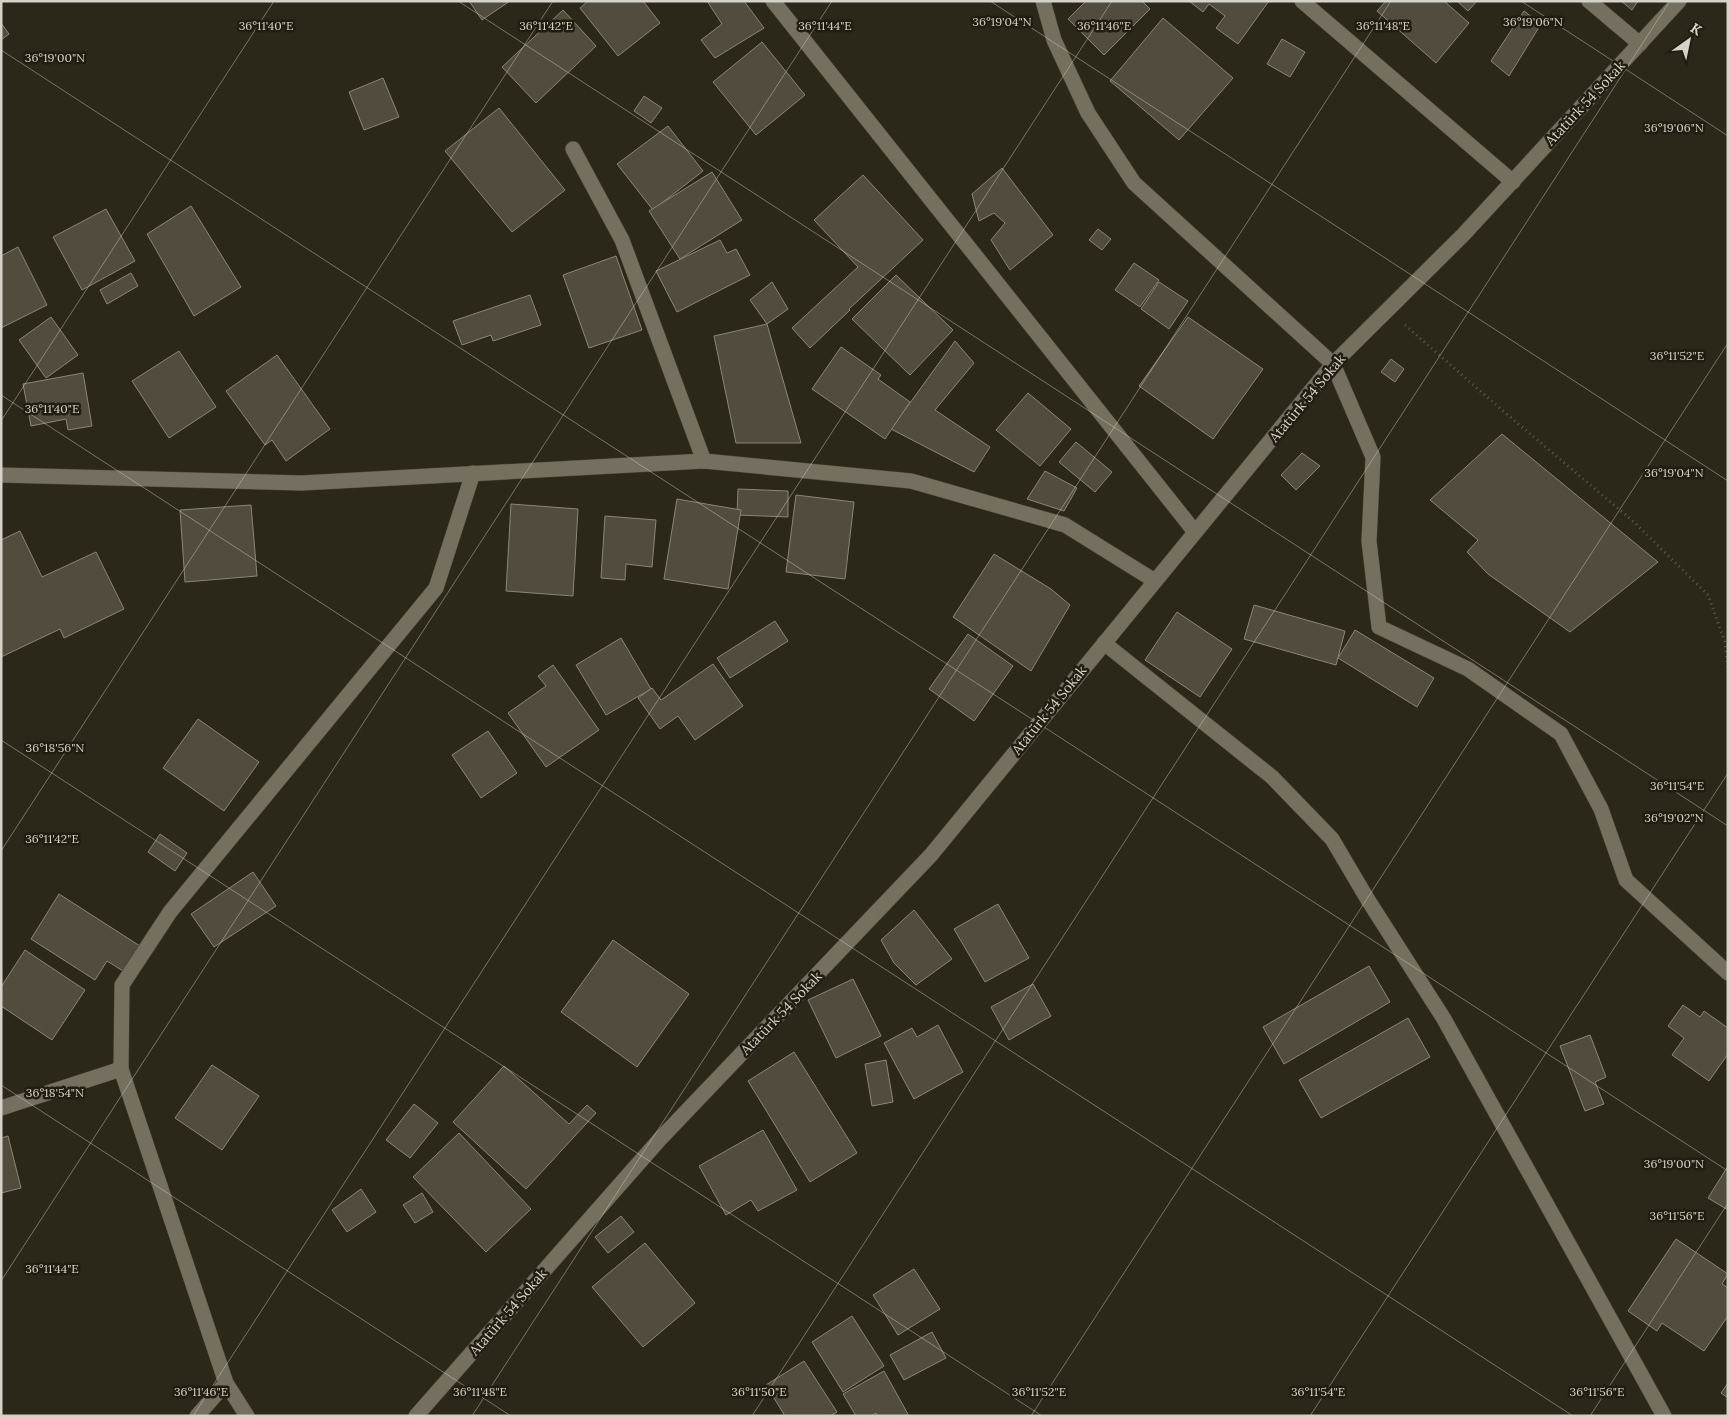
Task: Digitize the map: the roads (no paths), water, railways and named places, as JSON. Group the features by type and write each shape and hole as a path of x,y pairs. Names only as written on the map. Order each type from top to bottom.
{"street":[{"path":"772,1 1194,532"},
{"path":"1043,1 1054,40 1088,113 1134,183 1334,364 1372,457 1370,541 1379,626 1468,669 1561,734 1601,809 1626,880 1728,973"},
{"path":"1302,1 1513,182"},
{"path":"1589,1 1640,44"},
{"name":"Atatürk 54 Sokak","path":"416,1416 660,1139 930,855 1334,364 1463,236 1679,1"},
{"path":"573,149 622,240 704,461"},
{"path":"1,475 302,483 704,461 911,482 1065,525 1155,580"},
{"path":"247,1416 226,1383 122,1069 122,986 170,912 436,588 473,473"},
{"path":"1104,643 1272,777 1332,839 1444,1020 1664,1416"},
{"path":"1,1108 122,1069"},
{"path":"197,1416 226,1383"}]}
